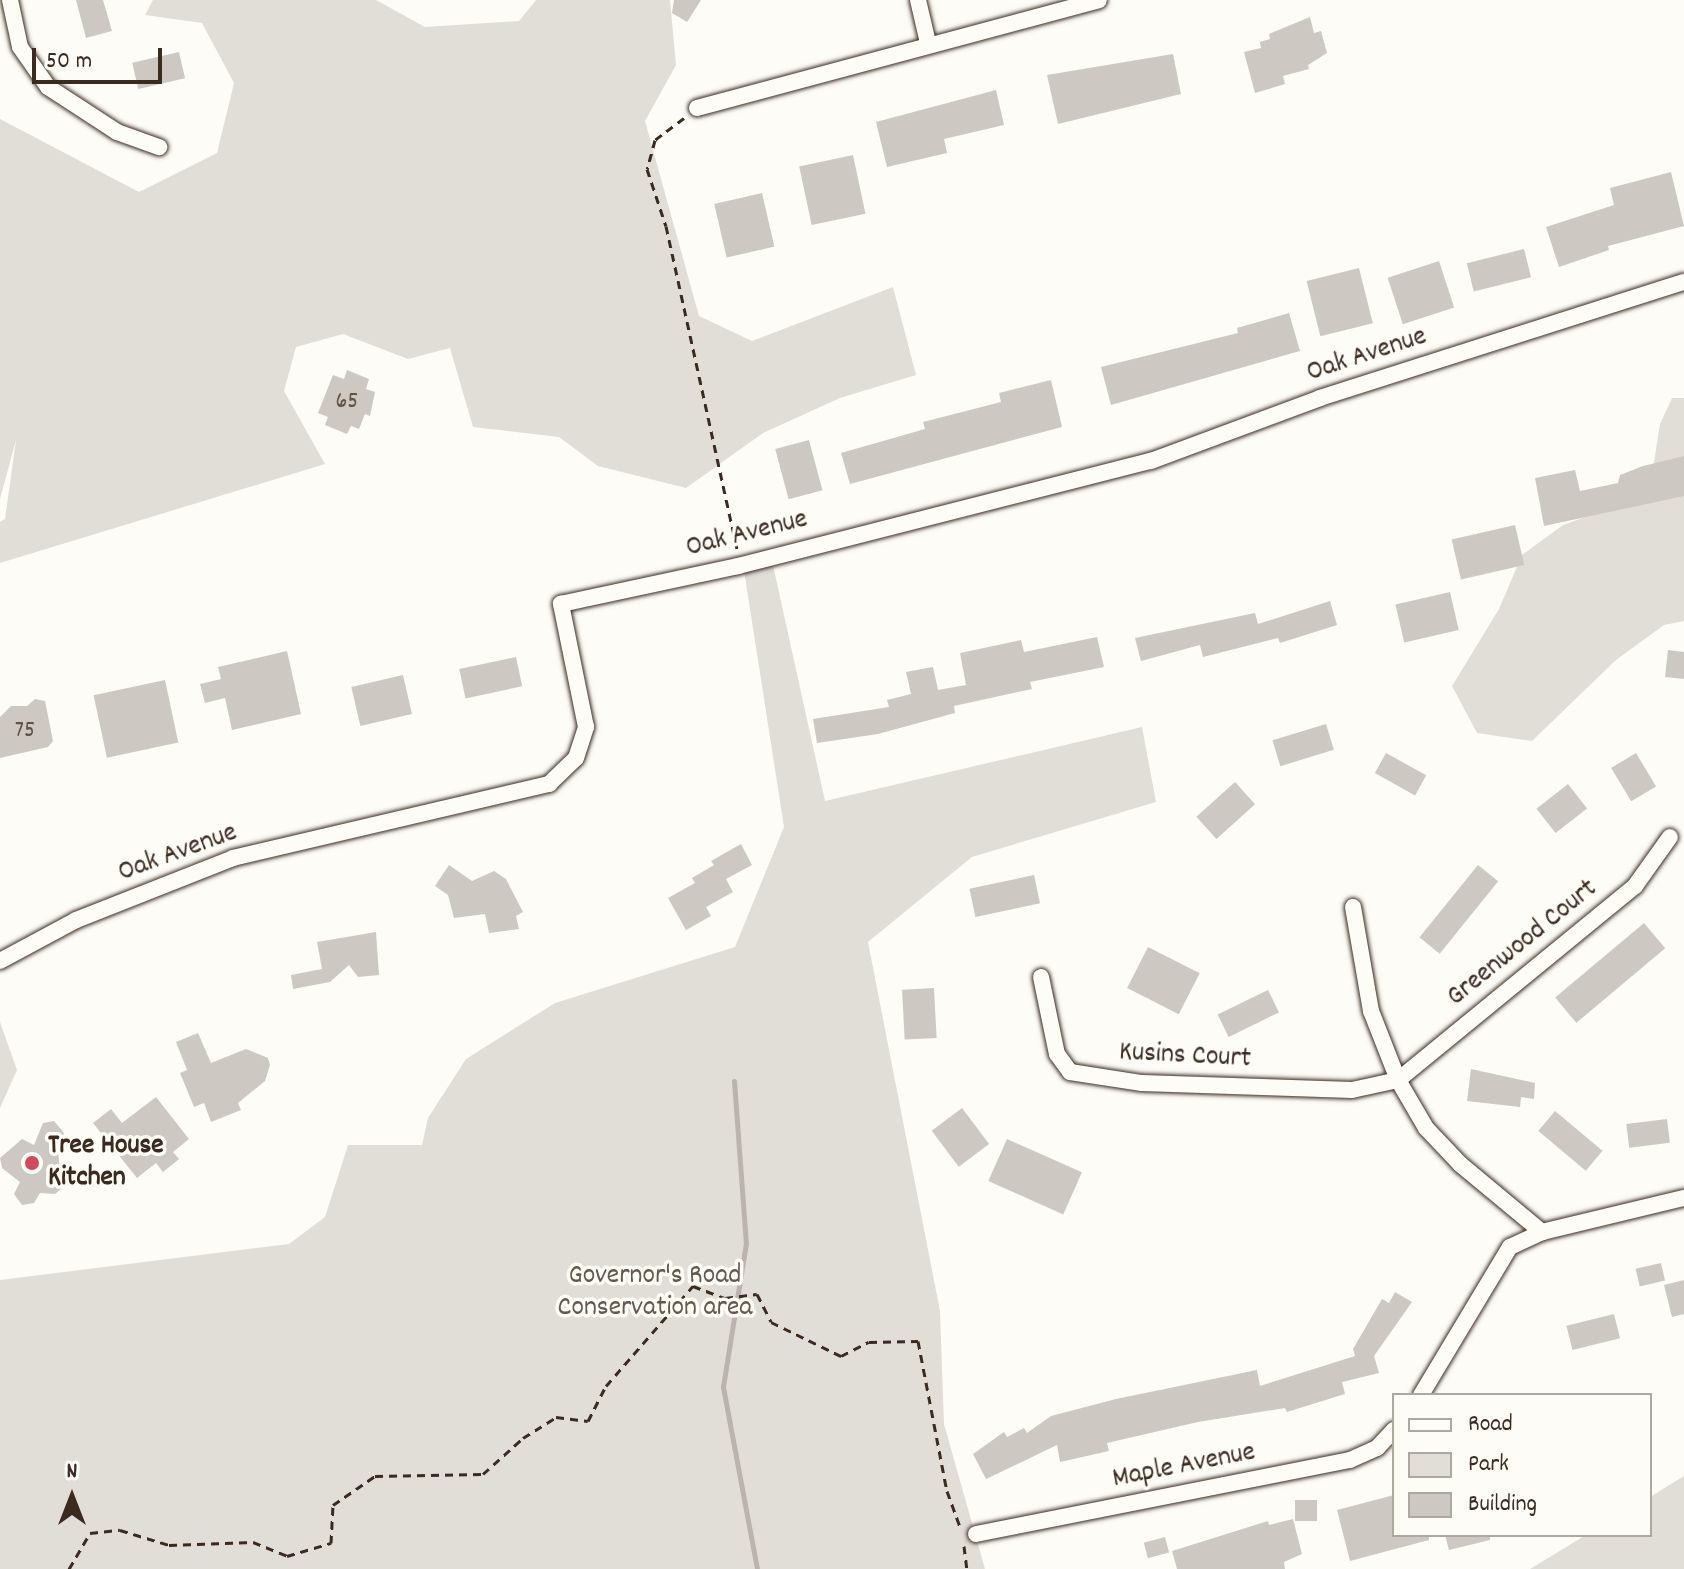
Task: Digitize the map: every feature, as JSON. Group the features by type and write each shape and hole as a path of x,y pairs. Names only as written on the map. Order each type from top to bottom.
{"street":[{"path":"10,0 20,47 48,87 117,132 159,147"},
{"path":"918,0 928,43"},
{"path":"697,108 928,43 1099,0"},
{"name":"Oak Avenue","path":"0,961 76,920 233,858 549,784 576,758 586,727 561,604 738,566 1151,461 1320,398 1684,282"},
{"name":"Greenwood Court","path":"1398,1080 1635,886 1670,837"},
{"path":"1353,907 1371,1011 1398,1080 1426,1128 1460,1164 1542,1232"},
{"name":"Kusins Court","path":"1041,977 1057,1054 1070,1072 1142,1083 1352,1090 1398,1080"},
{"path":"1422,1393 1494,1268 1510,1247 1542,1232 1684,1198"},
{"name":"Maple Avenue","path":"966,1535 1350,1460 1377,1448 1392,1432"}],"path":[{"path":"697,108 655,140 647,169 666,226 737,550"},
{"path":"69,1569 90,1533 120,1530 169,1545 253,1542 287,1556 331,1543 333,1505 375,1476 483,1474 523,1438 556,1417 588,1421 606,1386 693,1286 725,1298 757,1294 771,1322 841,1356 869,1342 918,1341 947,1491 966,1535 967,1569"}],"green space":[{"path":"153,0 376,0 425,27 519,21 536,0 670,0 676,65 645,121 699,316 752,341 893,287 916,375 840,398 763,433 686,488 598,466 559,437 473,427 450,348 408,359 343,334 296,347 284,391 325,464 0,563 0,522 5,519 16,440 0,499 0,119 139,192 217,153 234,83 202,23 145,15"},
{"path":"1672,398 1684,398 1684,621 1664,625 1616,660 1532,741 1477,733 1452,686 1499,609 1522,555 1563,525 1649,494 1660,424"},
{"name":"Governor's Road Conservation area","path":"771,556 825,801 1142,727 1156,802 972,857 868,942 940,1311 944,1424 985,1569 0,1569 0,1280 289,1244 325,1217 348,1145 422,1145 428,1118 466,1059 555,1003 735,947 784,827 743,564"},
{"path":"0,1022 17,1070 0,1108"},
{"path":"1684,1476 1684,1569 1530,1569 1583,1537 1652,1537 1652,1496"}],"building":[{"path":"76,0 103,0 112,31 86,38"},
{"path":"674,0 701,0 687,22 672,13"},
{"path":"1310,17 1314,33 1321,31 1327,53 1308,65 1309,69 1283,76 1285,84 1255,93 1244,52 1261,48 1260,42 1270,39 1269,34"},
{"path":"179,52 185,78 138,89 132,63"},
{"path":"1173,54 1181,94 1058,124 1047,75"},
{"path":"996,90 1004,125 944,139 947,153 887,167 876,122"},
{"path":"853,155 865,214 812,225 799,166"},
{"path":"1671,172 1684,226 1608,246 1609,250 1559,267 1546,227 1614,205 1610,188"},
{"path":"762,193 774,247 727,258 714,204"},
{"path":"1524,249 1531,277 1474,291 1467,263"},
{"path":"1439,261 1454,308 1403,324 1388,278"},
{"path":"1359,268 1373,323 1320,336 1307,281"},
{"path":"1289,313 1300,351 1111,405 1101,367 1238,333 1237,328"},
{"path":"347,370 369,379 366,389 375,392 370,416 365,414 359,429 351,426 347,434 325,425 328,417 318,413 333,375 344,379"},
{"path":"1051,380 1062,427 850,484 841,453 925,429 923,422 1001,402 999,393"},
{"path":"809,440 822,490 789,499 775,449"},
{"path":"1684,456 1684,496 1544,526 1535,478 1575,470 1580,491 1618,483 1620,475"},
{"path":"1515,525 1524,565 1461,580 1452,540"},
{"path":"1450,592 1459,630 1404,643 1395,605"},
{"path":"1330,601 1337,625 1280,643 1278,638 1203,657 1200,645 1141,661 1135,638 1255,613 1258,624"},
{"path":"1097,637 1104,667 1030,682 1032,689 954,706 955,713 878,734 817,743 813,719 889,707 887,700 911,694 906,672 933,667 938,690 966,685 960,653 1021,640 1024,652"},
{"path":"1668,650 1684,652 1684,679 1665,677"},
{"path":"287,651 301,714 232,730 225,698 205,703 200,684 221,679 218,667"},
{"path":"516,657 522,686 466,698 459,669"},
{"path":"403,675 412,714 360,726 351,687"},
{"path":"165,680 178,743 107,758 94,695"},
{"path":"35,699 45,701 53,741 48,747 0,758 0,717 11,706 27,706"},
{"path":"1326,724 1334,750 1280,766 1272,740"},
{"path":"1386,753 1426,775 1415,795 1375,773"},
{"path":"1636,753 1656,786 1631,801 1611,768"},
{"path":"1235,782 1255,804 1216,839 1196,817"},
{"path":"1568,784 1587,808 1556,833 1536,809"},
{"path":"741,844 752,865 726,879 733,892 706,907 711,916 686,930 668,898 695,883 692,878 714,865 711,861"},
{"path":"449,865 472,881 494,871 506,879 523,912 516,916 519,929 489,933 485,914 454,918 448,895 435,886"},
{"path":"1478,865 1498,881 1440,954 1419,937"},
{"path":"1034,875 1040,903 975,917 969,889"},
{"path":"1644,923 1665,948 1576,1023 1555,998"},
{"path":"376,932 379,975 358,977 349,965 330,982 293,989 291,975 322,969 317,942"},
{"path":"1148,947 1200,973 1179,1014 1127,988"},
{"path":"934,988 937,1038 905,1040 902,990"},
{"path":"1268,990 1279,1012 1229,1037 1218,1015"},
{"path":"198,1033 211,1063 246,1049 268,1058 270,1065 265,1081 238,1103 241,1110 211,1122 204,1103 194,1107 180,1073 187,1070 176,1042"},
{"path":"1471,1069 1535,1083 1534,1099 1521,1097 1520,1107 1467,1101"},
{"path":"156,1097 189,1139 173,1152 179,1159 163,1172 156,1163 137,1178 93,1123 111,1109 122,1123"},
{"path":"962,1108 989,1144 959,1167 932,1131"},
{"path":"1555,1111 1602,1151 1586,1171 1538,1131"},
{"path":"1667,1119 1670,1143 1629,1148 1626,1124"},
{"name":"Tree House Kitchen","path":"54,1121 64,1133 58,1147 61,1189 55,1194 40,1193 34,1203 22,1205 14,1194 20,1182 2,1168 0,1158 22,1139 34,1145 43,1123"},
{"path":"1007,1139 1082,1172 1063,1214 988,1181"},
{"path":"1661,1263 1665,1281 1640,1286 1636,1269"},
{"path":"1684,1280 1684,1314 1672,1317 1664,1285"},
{"path":"1395,1292 1412,1302 1374,1356 1379,1373 1342,1382 1345,1394 1287,1412 1285,1408 1198,1422 1107,1443 1109,1451 1060,1462 1057,1445 986,1479 973,1454 1004,1432 1007,1437 1024,1428 1027,1433 1051,1416 1116,1399 1257,1370 1260,1386 1355,1356 1353,1349 1382,1299 1389,1303"},
{"path":"1614,1314 1620,1338 1573,1350 1566,1326"},
{"path":"1392,1496 1392,1537 1429,1537 1429,1540 1350,1561 1337,1510"},
{"path":"1295,1500 1317,1500 1317,1521 1295,1521"},
{"path":"1293,1519 1302,1554 1284,1562 1285,1569 1177,1569 1172,1551 1268,1521 1269,1525"},
{"path":"1165,1537 1169,1552 1148,1558 1144,1543"},
{"path":"1446,1537 1490,1537 1490,1540 1449,1550"}],"waterway":[{"path":"734,1081 746,1243 723,1387 757,1569"}],"place":[{"name":"Tree House Kitchen","path":"32,1163"}]}
